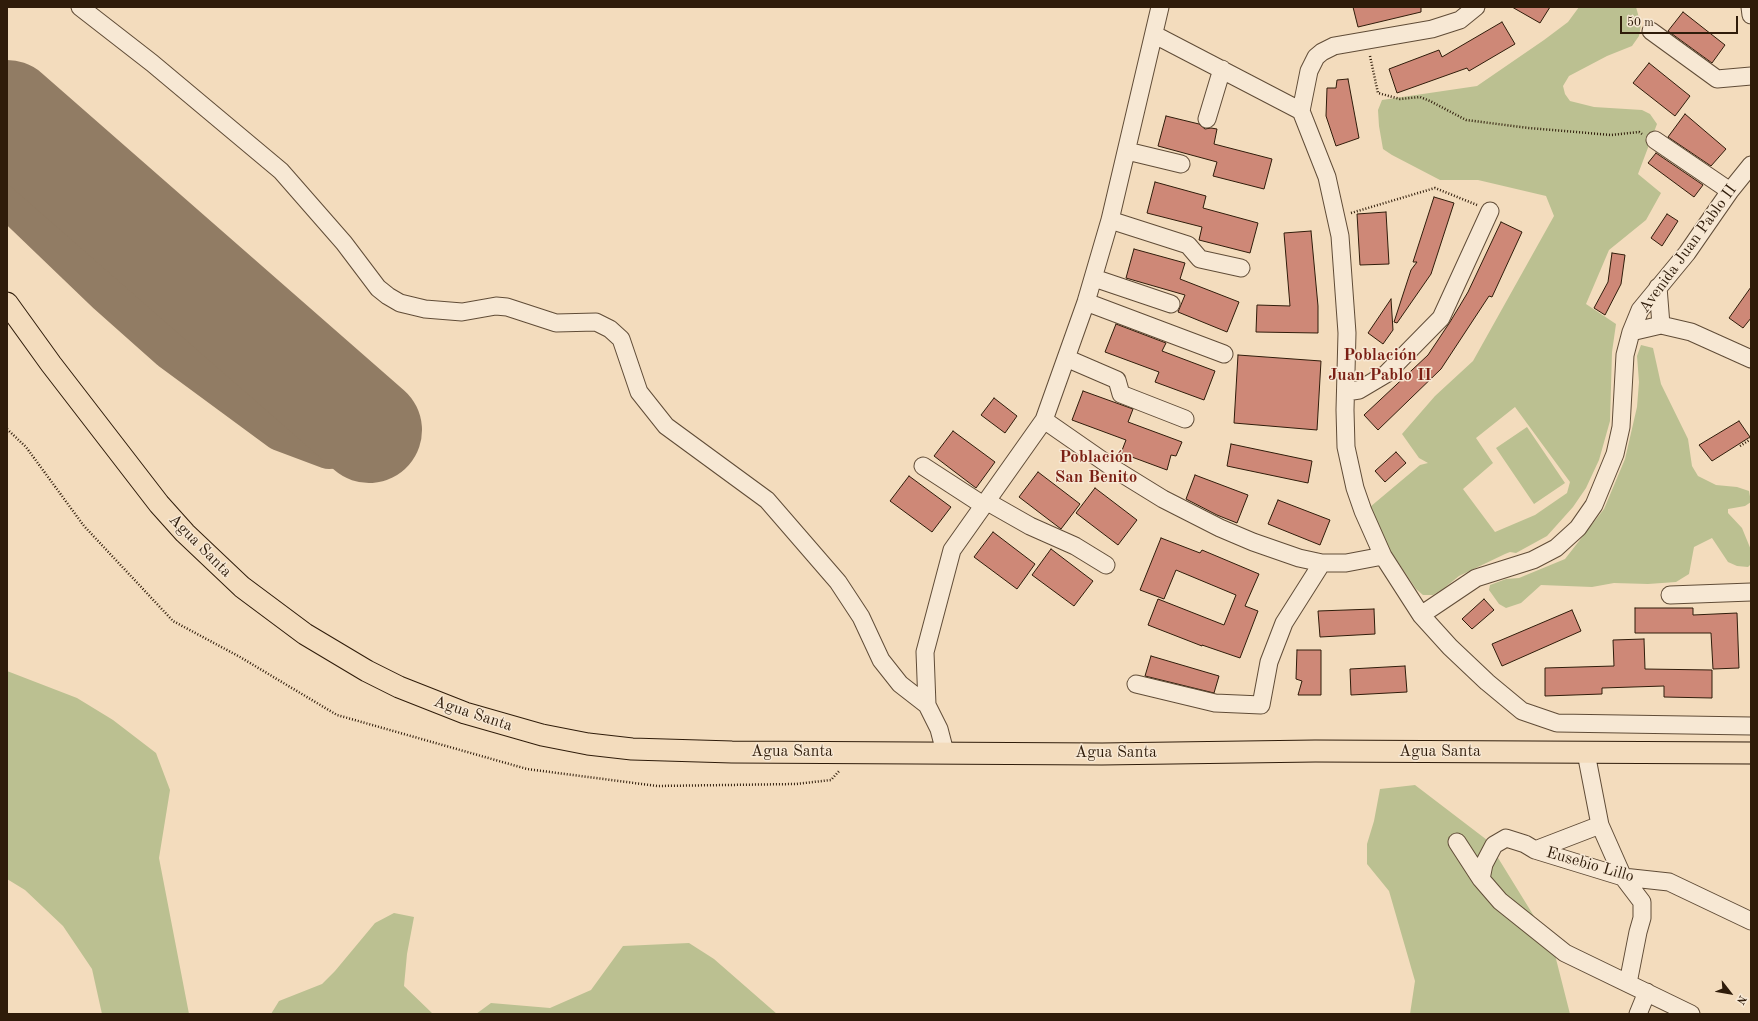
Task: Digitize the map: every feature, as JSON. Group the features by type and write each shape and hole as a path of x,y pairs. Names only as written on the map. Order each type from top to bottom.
{"main road":[{"name":"Agua Santa","path":"7,303 51,364 144,486 185,533 213,561 273,612 305,634 367,671 399,687 465,713 542,735 632,749 732,752 1102,754 1315,751 1751,753"}],"street":[{"path":"80,7 152,63 238,136 281,170 344,243 378,288 400,304 425,309 462,312 496,306 507,307 556,323 596,322 610,329 621,339 639,392 666,426 767,500 838,582 861,617 881,660 900,684 927,705"},
{"path":"945,752 939,729 927,705 925,652 952,550 1044,420 1094,278 1127,151 1160,7"},
{"path":"1476,7 1460,20 1432,29 1334,46 1316,57 1309,71 1301,111 1327,177 1337,217 1346,301 1347,333 1345,429 1349,465 1363,511 1383,556 1421,615 1450,647 1487,682 1522,711 1557,723 1751,726"},
{"path":"1750,7 1751,15"},
{"path":"1651,31 1717,79 1751,76"},
{"path":"1154,35 1301,111"},
{"path":"1207,119 1222,69"},
{"path":"1655,140 1730,191"},
{"path":"1127,151 1181,164"},
{"name":"Avenida Juan Pablo II","path":"1421,615 1476,578 1533,560 1556,548 1578,528 1594,505 1615,454 1621,427 1625,355 1631,332 1640,310 1687,253 1730,191 1751,165"},
{"path":"1346,392 1359,390 1386,374 1441,318 1490,211"},
{"path":"1110,220 1188,245 1200,259 1241,268"},
{"path":"1094,278 1171,304"},
{"path":"1658,287 1660,325"},
{"path":"1086,302 1224,354"},
{"path":"1631,332 1660,325 1691,332 1751,359"},
{"path":"1066,358 1117,380 1121,394 1185,419"},
{"path":"1044,420 1139,485 1188,512 1253,542 1299,558 1322,563 1346,563 1383,556"},
{"path":"922,466 984,503 1075,546 1106,565"},
{"path":"1136,684 1215,703 1261,705 1268,662 1284,623 1322,563"},
{"path":"1670,595 1751,592"},
{"path":"1586,753 1600,825 1623,877 1642,902 1642,918 1628,983"},
{"path":"1535,850 1600,825"},
{"name":"Eusebio Lillo","path":"1481,879 1484,864 1494,845 1506,838 1525,844 1535,850 1623,877 1669,882 1751,921"},
{"path":"1457,842 1481,879 1500,901 1565,952 1691,1014"},
{"path":"1638,1014 1647,992"}],"path":[{"path":"1367,41 1378,93 1400,98 1420,97 1466,120 1529,128 1611,135 1639,132 1655,140"},
{"path":"1337,217 1435,188 1490,211"},
{"path":"1740,446 1751,439"}],"green space":[{"path":"1579,7 1636,7 1641,25 1639,36 1632,46 1607,56 1569,76 1563,86 1565,94 1570,101 1594,107 1642,110 1650,114 1657,124 1638,174 1661,193 1646,220 1609,250 1586,304 1616,324 1612,352 1610,421 1599,460 1586,488 1573,507 1547,536 1516,553 1510,552 1505,554 1459,576 1433,595 1423,595 1416,589 1388,547 1370,507 1420,465 1428,463 1419,458 1402,434 1435,396 1473,361 1554,216 1546,196 1478,180 1440,180 1392,155 1383,149 1378,110 1382,100 1477,86 1568,22","holes":["1515,407 1570,482 1567,493 1535,515 1495,532 1463,489 1493,463 1476,438"]},
{"path":"1641,345 1653,348 1661,384 1688,439 1692,466 1698,476 1716,485 1737,487 1749,491 1751,502 1745,506 1728,509 1728,513 1742,528 1751,550 1751,564 1748,567 1737,566 1728,562 1712,538 1694,547 1689,574 1676,582 1648,584 1614,583 1592,587 1541,585 1521,603 1506,608 1499,604 1489,590 1490,585 1506,579 1519,578 1565,559 1604,509 1625,459 1637,407 1639,382 1637,356"},
{"path":"1527,427 1565,483 1534,504 1496,448"},
{"path":"7,671 77,698 113,720 156,753 170,790 159,858 189,1014 102,1014 92,969 63,926 25,890 7,879"},
{"path":"1415,785 1487,840 1553,947 1570,1014 1410,1014 1415,981 1389,891 1367,864 1367,844 1374,821 1380,789"},
{"path":"394,913 414,917 407,954 404,986 433,1014 271,1014 279,1001 322,984 335,971 375,923"},
{"path":"689,943 714,959 777,1014 476,1014 491,1003 550,1008 591,990 623,946"}],"building":[{"path":"1353,7 1421,7 1421,12 1358,27"},
{"path":"1512,7 1550,7 1540,23"},
{"path":"1683,12 1725,45 1712,63 1668,31"},
{"path":"1502,22 1515,44 1469,71 1467,68 1397,93 1389,69 1439,50 1442,57"},
{"path":"1649,63 1690,96 1675,116 1633,83"},
{"path":"1348,79 1359,138 1336,146 1326,116 1327,88 1336,88 1337,80"},
{"path":"1685,114 1726,149 1711,166 1668,137"},
{"path":"1166,116 1199,124 1205,129 1217,129 1214,144 1272,159 1264,189 1213,176 1217,162 1158,146"},
{"path":"1656,153 1703,185 1694,197 1648,163"},
{"path":"1155,182 1206,196 1203,208 1258,223 1250,253 1199,240 1202,227 1147,213"},
{"path":"1434,197 1454,203 1431,274 1397,323 1394,322 1411,270 1417,262 1413,262"},
{"path":"1386,212 1389,264 1360,265 1357,214"},
{"path":"1667,214 1678,221 1662,246 1651,238"},
{"path":"1501,222 1522,232 1492,297 1489,296 1441,369 1378,430 1364,415 1428,355 1468,292"},
{"path":"1311,231 1318,306 1318,333 1256,332 1257,305 1290,306 1284,233"},
{"path":"1134,249 1185,263 1180,279 1239,302 1227,332 1178,312 1185,295 1126,278"},
{"path":"1612,253 1625,255 1621,284 1605,315 1594,308 1608,282"},
{"path":"1751,287 1751,318 1743,328 1729,318"},
{"path":"1391,299 1393,330 1383,344 1368,333"},
{"path":"1116,324 1166,343 1162,351 1215,371 1204,400 1155,382 1159,372 1105,352"},
{"path":"1238,355 1321,361 1317,430 1234,423"},
{"path":"1083,391 1133,409 1128,422 1182,442 1176,456 1171,455 1167,470 1121,453 1126,440 1072,420"},
{"path":"994,398 1017,416 1005,433 981,415"},
{"path":"1739,421 1750,437 1712,461 1699,445"},
{"path":"953,431 995,462 976,488 934,456"},
{"path":"1231,444 1312,461 1308,483 1227,466"},
{"path":"1396,452 1406,463 1385,482 1375,471"},
{"path":"1038,472 1080,504 1061,529 1019,497"},
{"path":"1195,475 1248,495 1237,523 1217,515 1186,499"},
{"path":"909,476 951,507 932,532 890,501"},
{"path":"1095,488 1137,520 1118,545 1076,513"},
{"path":"1278,500 1330,520 1320,545 1268,524"},
{"path":"993,532 1035,564 1017,589 974,557"},
{"path":"1161,538 1200,553 1202,550 1259,574 1245,606 1258,611 1240,658 1202,646 1148,625 1158,599 1224,625 1236,595 1176,570 1164,599 1140,590"},
{"path":"1051,549 1093,581 1074,606 1032,575"},
{"path":"1484,599 1494,610 1472,629 1462,619"},
{"path":"1635,608 1693,608 1693,615 1737,613 1739,668 1713,669 1711,633 1635,633"},
{"path":"1374,609 1375,634 1320,637 1318,611"},
{"path":"1572,610 1581,631 1502,666 1492,644"},
{"path":"1644,639 1645,669 1712,670 1712,698 1664,697 1664,686 1602,688 1602,694 1545,696 1545,668 1614,666 1613,640"},
{"path":"1297,650 1321,650 1321,695 1298,695 1302,681 1296,679"},
{"path":"1151,656 1219,676 1214,693 1145,676"},
{"path":"1405,666 1407,692 1351,695 1350,669"}],"taxiway":[{"path":"7,196 108,293 171,349 281,430 329,448 369,430"}],"runway":[{"path":"7,113 369,430"}],"district":[{"name":"Población Juan Pablo II","path":"1380,366"},
{"name":"Población San Benito","path":"1096,468"}]}
